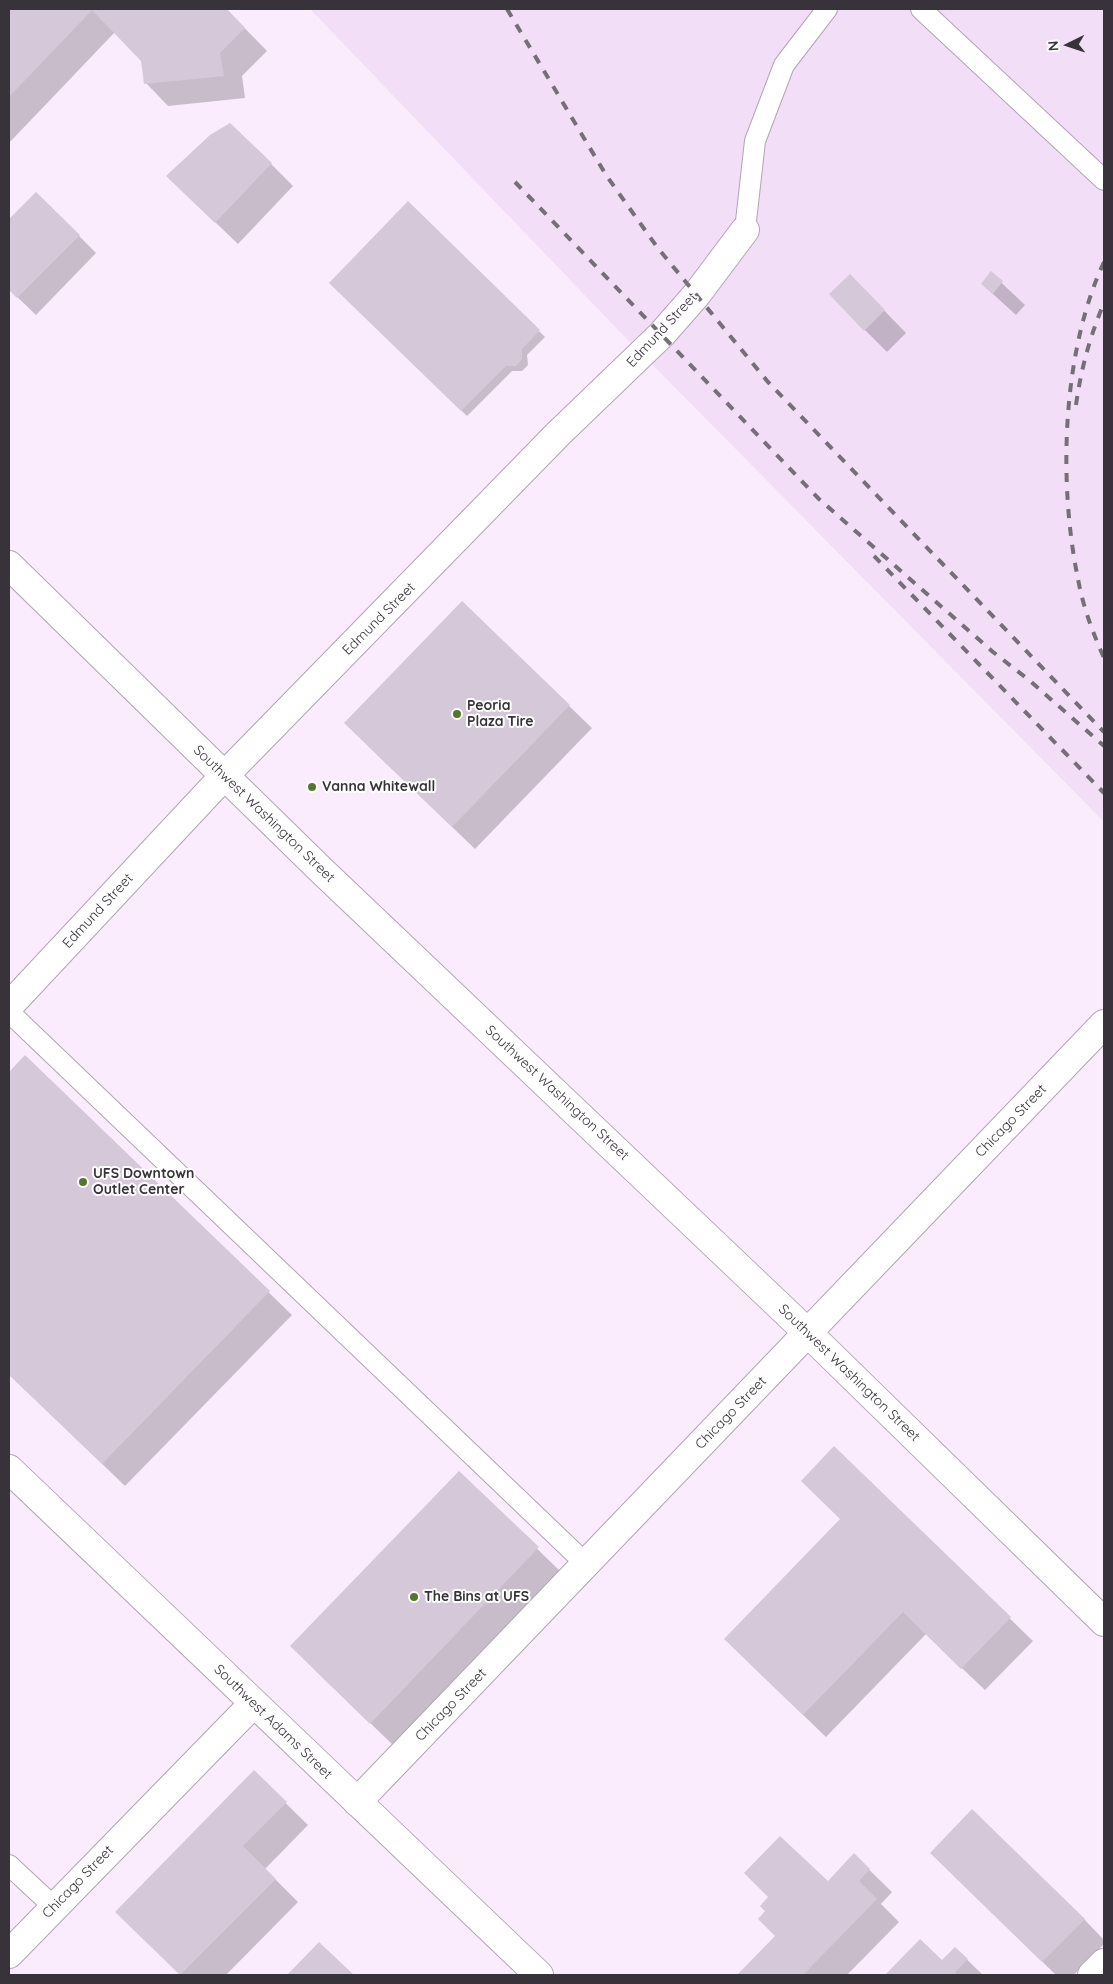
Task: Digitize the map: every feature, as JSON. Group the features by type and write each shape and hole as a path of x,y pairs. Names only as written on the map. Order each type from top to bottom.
{"street":[{"name":"Edmund Street","path":"9,1006 225,776 558,434 662,334 697,294 745,230"},
{"name":"Southwest Washington Street","path":"9,565 320,870 808,1333 1104,1622"},
{"name":"Chicago Street","path":"358,1802 1104,1024"},
{"name":"Southwest Adams Street","path":"9,1469 539,1975"},
{"name":"Chicago Street","path":"9,1954 253,1704"},
{"path":"1092,1975 1104,1963"}],"lane":[{"path":"745,230 755,141 784,65 827,9"},
{"path":"921,9 1104,180"},
{"path":"9,1012 586,1564"},
{"path":"9,1865 54,1907"}],"shaded area":[{"path":"310,9 1104,9 1104,822 621,333"}],"building":[{"path":"9,9 227,9 245,28 220,53 224,76 144,84 141,61 92,10 9,97"},
{"path":"230,123 272,163 215,223 166,176 210,135"},
{"path":"36,192 80,235 17,298 9,290 9,219"},
{"path":"408,201 540,330 522,349 522,359 516,366 506,366 461,411 329,283"},
{"path":"991,271 1003,281 993,294 981,284"},
{"path":"850,274 885,310 864,331 829,294"},
{"name":"Peoria Plaza Tire","path":"462,601 570,705 452,827 344,723"},
{"name":"UFS Downtown Outlet Center","path":"25,1055 270,1291 102,1464 9,1375 9,1072"},
{"path":"834,1446 1011,1617 961,1669 903,1612 803,1715 724,1639 840,1519 801,1481"},
{"name":"The Bins at UFS","path":"459,1471 539,1547 370,1724 290,1646"},
{"path":"254,1770 287,1802 243,1846 276,1879 180,1975 115,1912"},
{"path":"972,1809 1085,1919 1042,1962 930,1853"},
{"path":"780,1836 828,1881 854,1853 870,1869 859,1881 877,1899 803,1975 737,1975 775,1936 758,1919 765,1911 760,1906 768,1897 744,1873"},
{"path":"920,1939 942,1960 955,1947 968,1959 955,1972 958,1975 885,1975"},
{"path":"319,1942 354,1975 287,1975"}],"railway":[{"path":"507,9 606,175 657,247 768,382 1104,732"},
{"path":"515,182 819,499 993,652 1029,680 1104,746"},
{"path":"1104,262 1090,297 1079,336 1072,376 1066,460 1072,541 1078,579 1089,620 1104,658"},
{"path":"1076,405 1087,353 1104,303"},
{"path":"874,556 1104,793"}],"place":[{"name":"Peoria Plaza Tire","path":"457,714"},
{"name":"Vanna Whitewall","path":"312,787"},
{"name":"UFS Downtown Outlet Center","path":"83,1182"},
{"name":"The Bins at UFS","path":"414,1597"}]}
